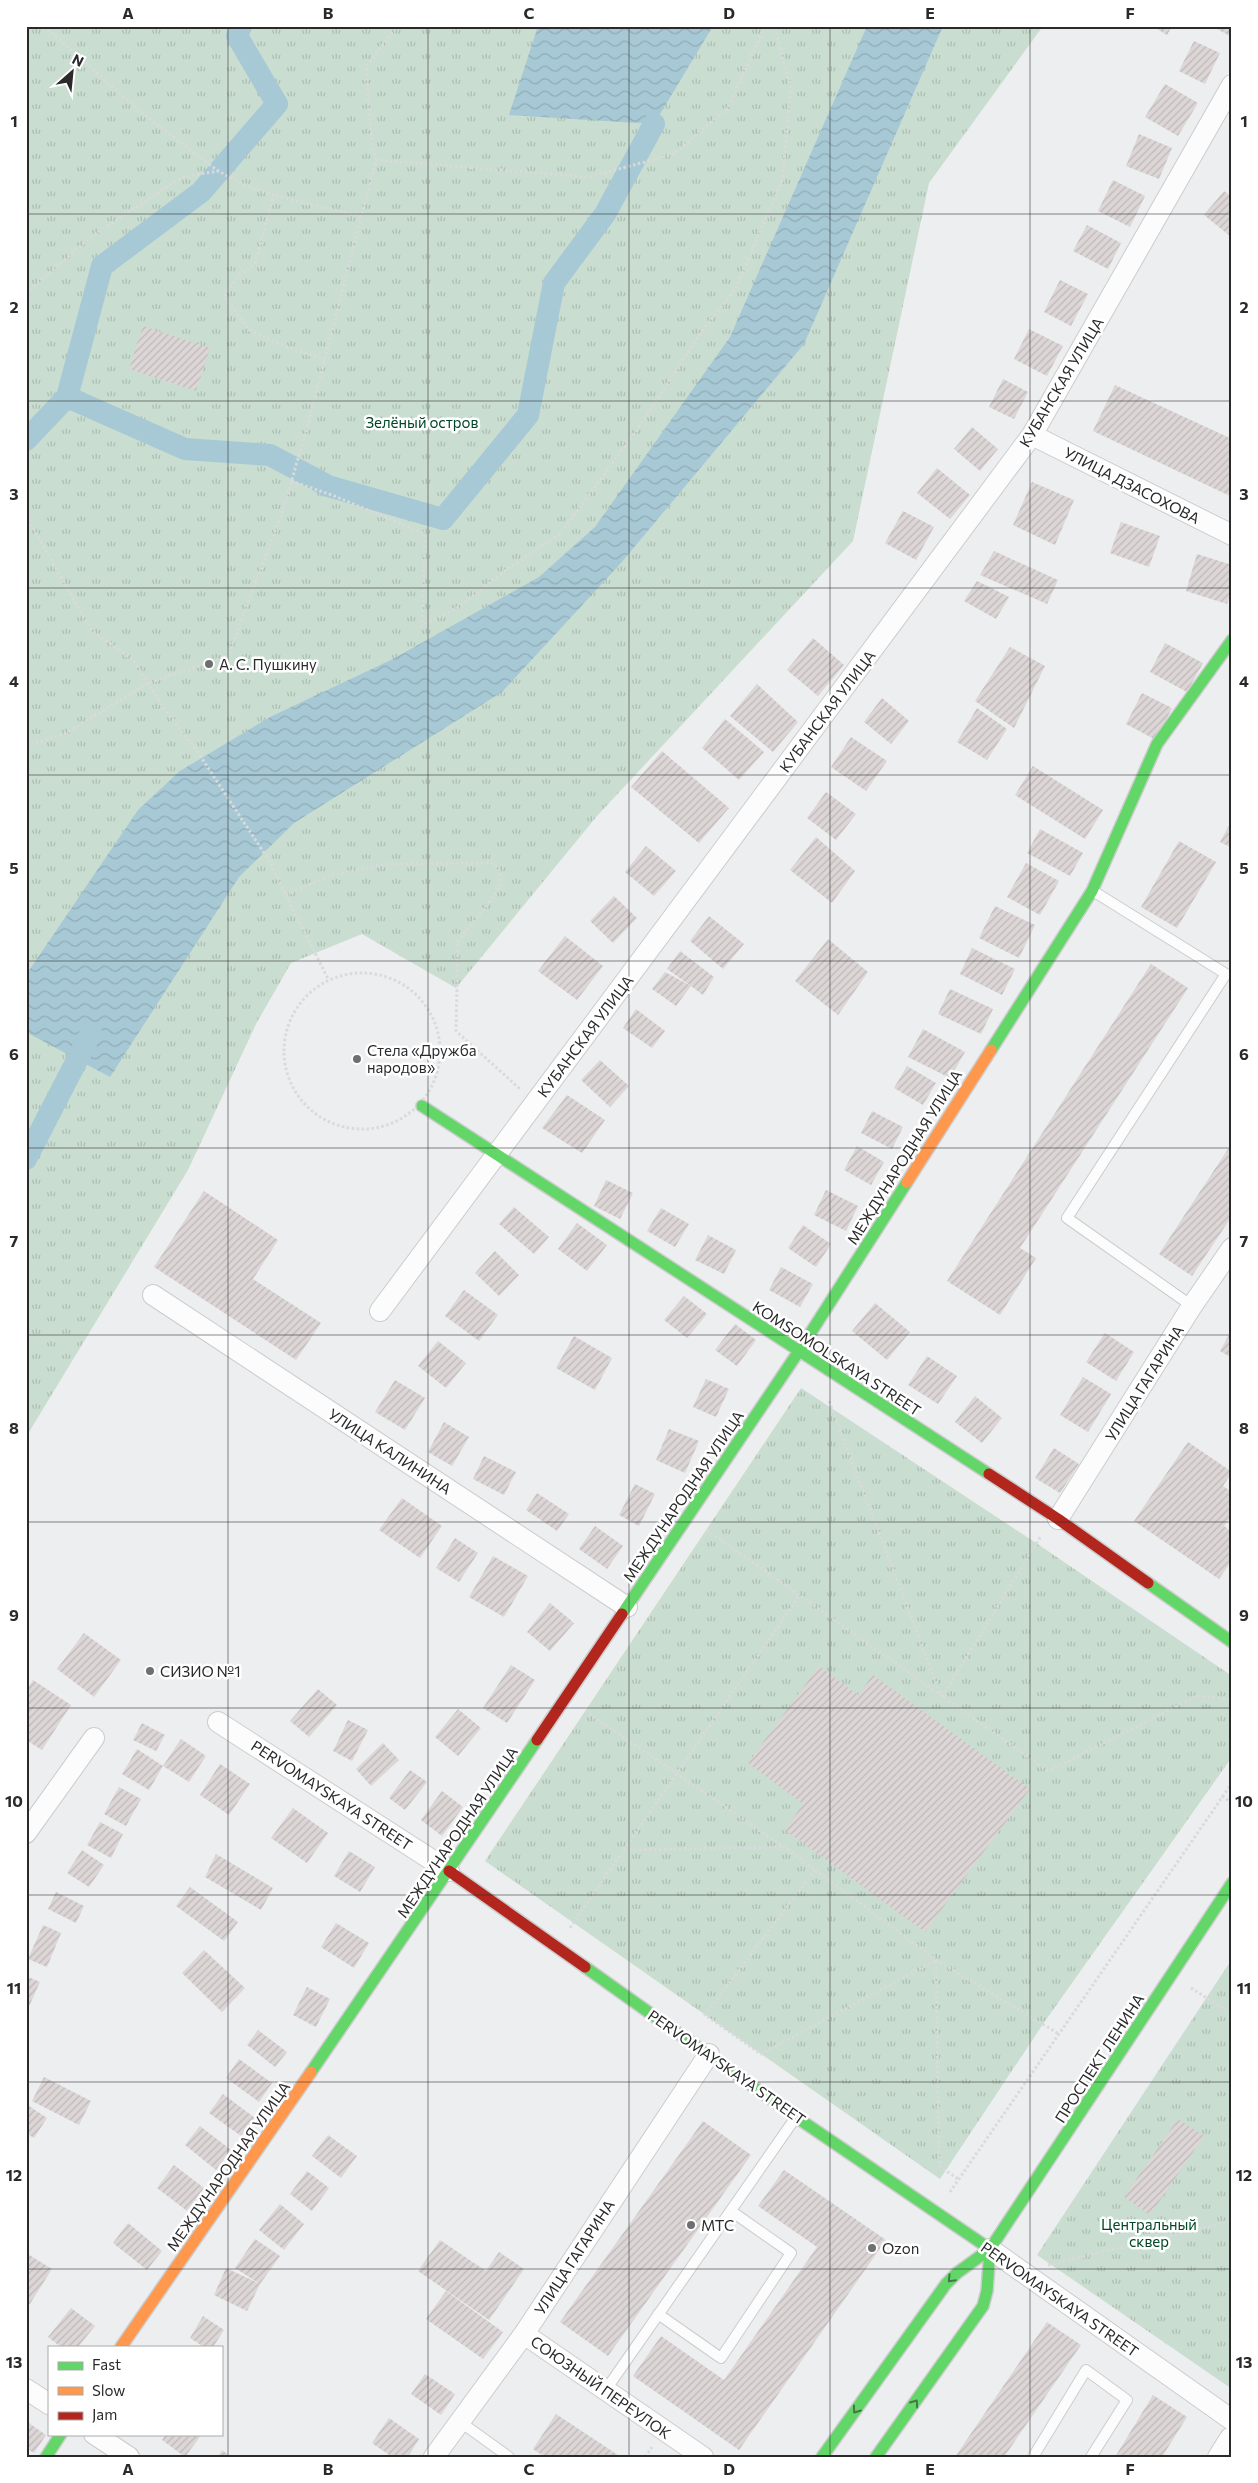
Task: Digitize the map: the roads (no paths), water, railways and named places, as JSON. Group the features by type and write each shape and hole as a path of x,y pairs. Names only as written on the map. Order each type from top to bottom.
{"main road":[{"name":"МЕЖДУНАРОДНАЯ УЛИЦА","path":"122,2346 449,1871 799,1351 1092,891 1157,744 1232,640"},
{"name":"KOMSOMOLSKAYA STREET","path":"422,1106 1058,1519 1232,1642"},
{"name":"PERVOMAYSKAYA STREET","path":"449,1871 796,2117 990,2250"},
{"name":"ПРОСПЕКТ ЛЕНИНА","path":"822,2457 946,2284 957,2272 990,2250 1232,1883"},
{"name":"ПРОСПЕКТ ЛЕНИНА","path":"876,2457 983,2306 987,2291 990,2250"},
{"path":"46,2457 60,2436"}],"street":[{"name":"КУБАНСКАЯ УЛИЦА","path":"380,1311 1032,435 1232,85"},
{"name":"УЛИЦА ДЗАСОХОВА","path":"1032,435 1232,535"},
{"name":"УЛИЦА ГАГАРИНА","path":"1058,1519 1192,1306 1231,1251"},
{"name":"УЛИЦА КАЛИНИНА","path":"154,1295 627,1607"},
{"name":"PERVOMAYSKAYA STREET","path":"218,1722 449,1871"},
{"path":"26,1833 94,1738"},
{"name":"УЛИЦА ГАГАРИНА","path":"434,2457 524,2334 709,2054"},
{"name":"PERVOMAYSKAYA STREET","path":"990,2250 1022,2271 1231,2429"},
{"name":"СОЮЗНЫЙ ПЕРЕУЛОК","path":"524,2334 702,2457"},
{"path":"26,2389 48,2403"},
{"path":"1218,2457 1231,2429"},
{"path":"97,2436 129,2457"}],"lane":[{"path":"1092,891 1226,974 1067,1218 1192,1306"},
{"path":"605,2391 796,2117"},
{"path":"658,2314 721,2358 791,2253 730,2211"},
{"path":"1033,2457 1086,2370 1127,2400 1091,2457"},
{"path":"459,2421 509,2457"}],"water":[{"path":"538,26 713,26 654,124 509,115"},
{"path":"867,26 943,26 804,344 621,563 502,692 294,823 239,877 110,1077 26,1032 26,975 138,810 180,771 270,717 393,659 539,577 595,527 730,337"}],"waterway":[{"path":"26,440 67,397 102,266 201,192 277,104 237,36 241,26"},
{"path":"67,397 185,449 270,455 328,486 443,519 528,415 554,283 605,214 654,124"},
{"path":"26,1159 91,1033"}],"place":[{"name":"А. С. Пушкину","path":"209,664"},
{"name":"Стела «Дружба народов»","path":"357,1059"},
{"name":"СИЗИО №1","path":"150,1671"},
{"name":"МТС","path":"691,2225"},
{"name":"Ozon","path":"872,2248"}],"park label":[{"name":"Зелёный остров","path":"422,422"},
{"name":"Центральный сквер","path":"1149,2232"}]}
